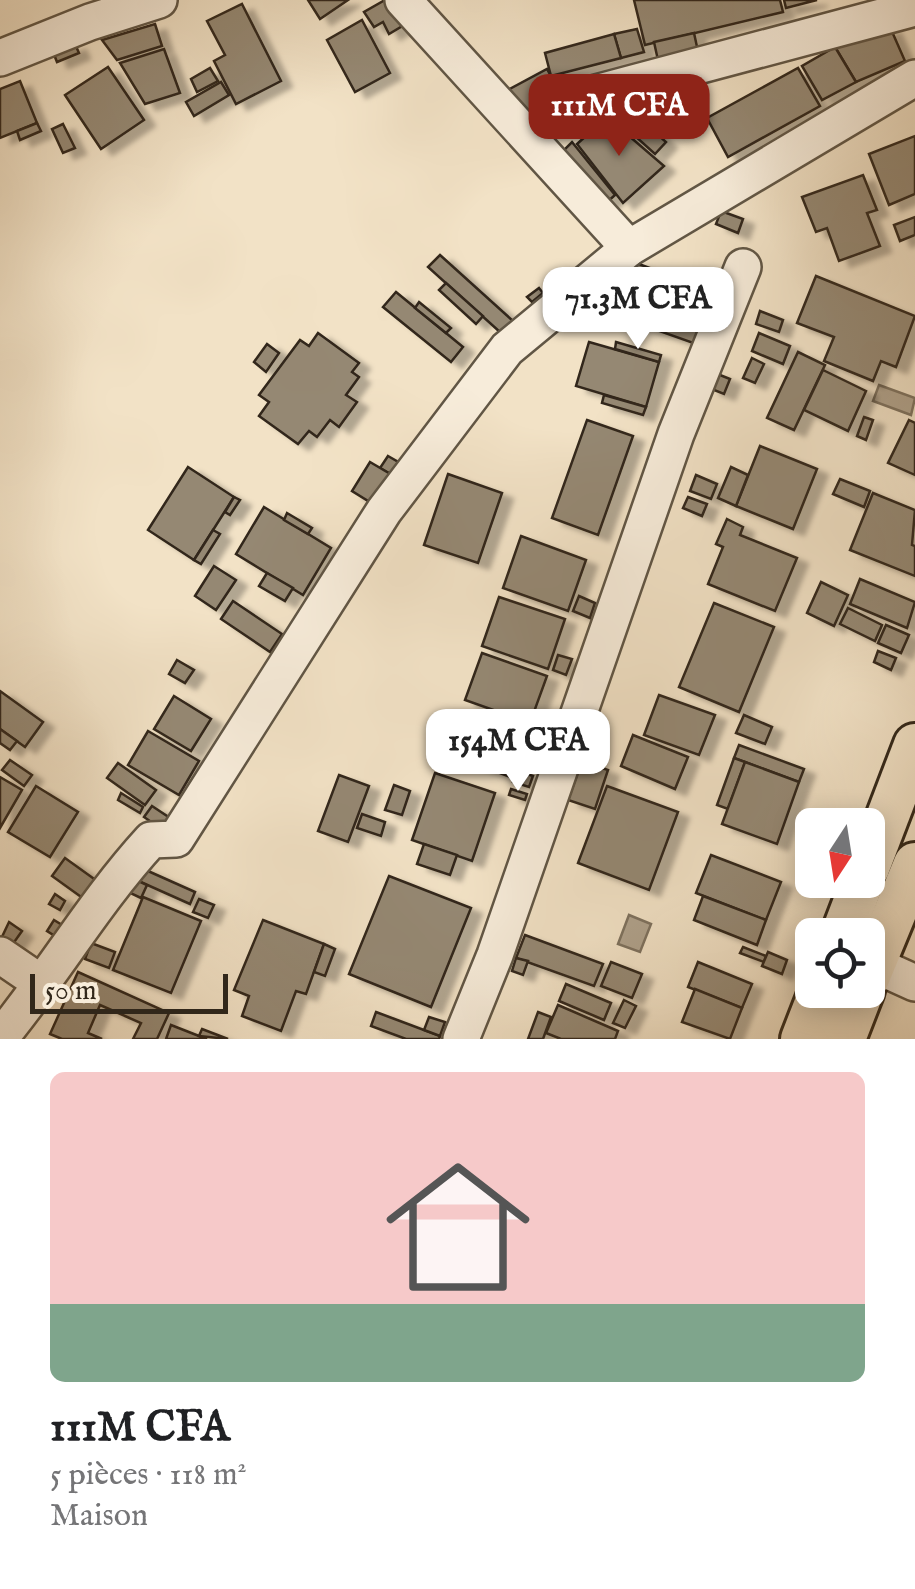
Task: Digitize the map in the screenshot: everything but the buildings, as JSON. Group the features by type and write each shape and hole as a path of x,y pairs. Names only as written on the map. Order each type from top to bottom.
{"main road":[{"path":"885,824 915,745"},
{"path":"885,937 915,864"},
{"path":"802,1039 813,1008"},
{"path":"844,1039 856,1008"}],"street":[{"path":"403,0 629,248"},
{"path":"0,58 155,1"},
{"path":"596,93 915,8"},
{"path":"0,1038 44,985 131,862 151,840 176,840 384,511 508,349 629,248 915,78"},
{"path":"461,1039 495,955 676,434 743,267"},
{"path":"0,955 44,985"},
{"path":"885,980 915,983"}],"shaded area":[{"path":"879,385 915,398 911,415 873,401"},
{"path":"629,915 651,924 640,952 618,944"}]}
